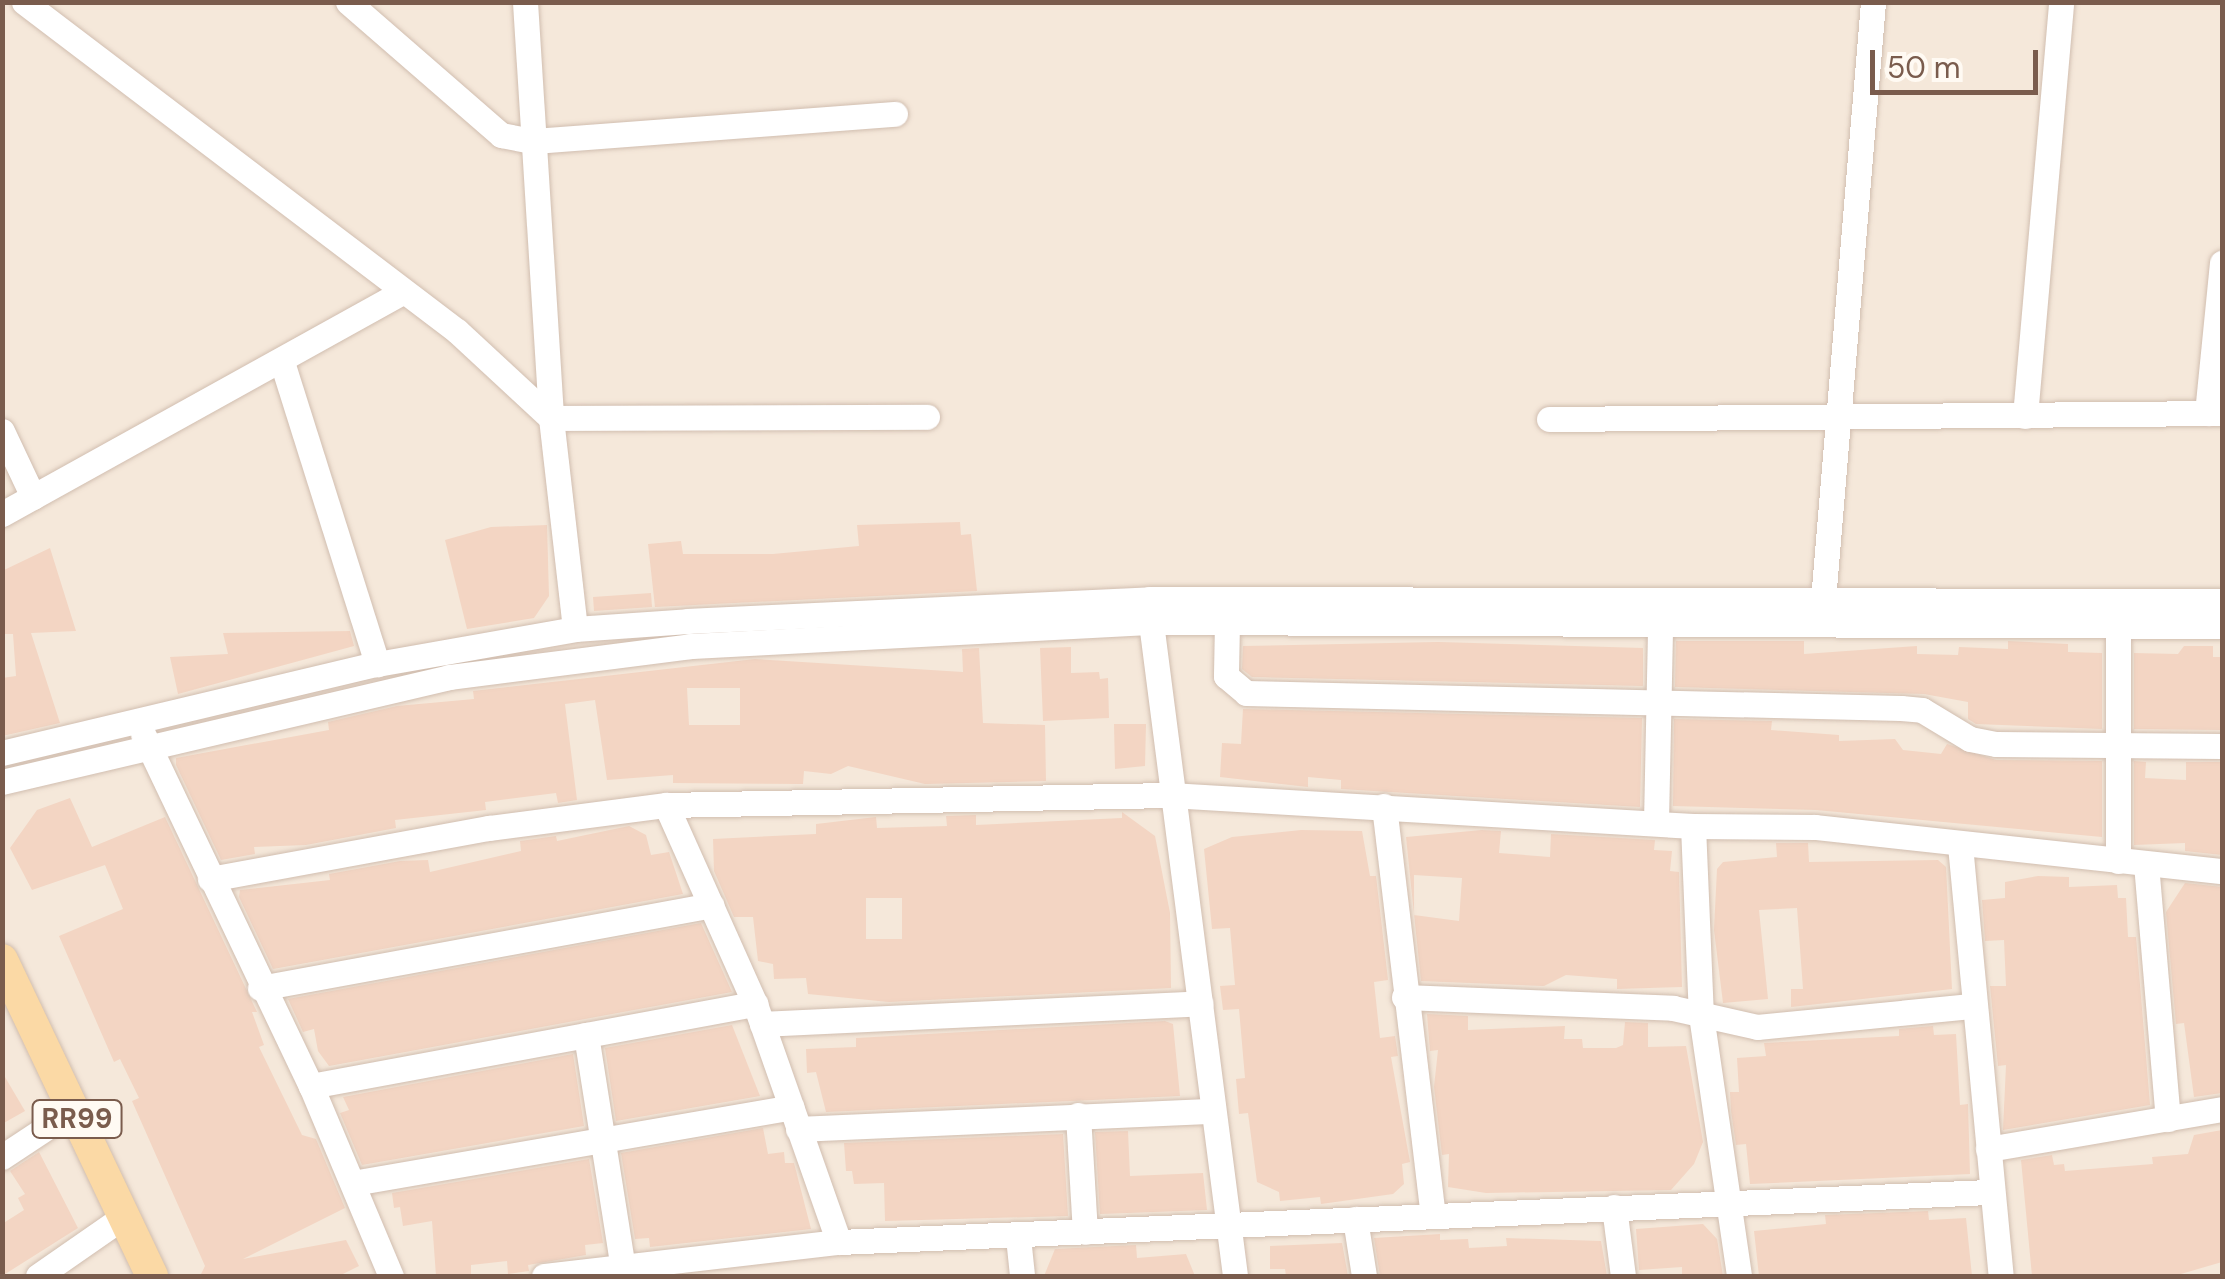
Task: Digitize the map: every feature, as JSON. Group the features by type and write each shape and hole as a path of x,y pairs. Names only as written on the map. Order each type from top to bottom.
{"main road":[{"name":"RR99","path":"5,985 58,1120 152,1276"},
{"name":"RR99","path":"5,985 116,1222 133,1276"}],"street":[{"path":"24,2 491,359 551,418 927,417"},
{"path":"348,2 501,135 533,141 895,114"},
{"path":"525,2 551,418 574,629"},
{"path":"1823,600 1873,2"},
{"path":"2025,416 2061,2"},
{"path":"1549,419 2215,413 2222,263"},
{"path":"2,514 402,292"},
{"path":"282,362 378,664"},
{"path":"2,431 33,497"},
{"path":"2,753 378,664 574,629 1149,611 1823,600 2222,601"},
{"path":"1149,611 1235,1276"},
{"path":"2,782 449,677 595,654 1149,611 1227,622 2222,626"},
{"path":"1227,622 1226,676 1246,693 1657,706 1912,709 1996,744 2222,746"},
{"path":"1656,822 1660,626"},
{"path":"2118,626 2118,860"},
{"path":"138,720 260,988 311,1086 391,1276"},
{"path":"210,879 666,805 1170,796 1693,826 1814,827 2222,871"},
{"path":"666,805 758,1014 838,1242"},
{"path":"1384,806 1404,996 1434,1215"},
{"path":"1693,826 1701,1015 1739,1276"},
{"path":"1960,845 1971,1006 2001,1276"},
{"path":"2146,864 2168,1119"},
{"path":"260,988 710,905"},
{"path":"1404,996 1672,1008 1757,1026 1971,1006"},
{"path":"311,1086 586,1035 758,1014 1200,1002"},
{"path":"586,1035 623,1268"},
{"path":"1988,1149 2222,1109"},
{"path":"352,1184 605,1136 794,1118 1214,1112"},
{"path":"1078,1115 1085,1232"},
{"path":"2,1157 58,1120"},
{"path":"544,1276 595,1274 838,1242 1991,1192"},
{"path":"1614,1208 1623,1276"},
{"path":"1356,1220 1364,1276"},
{"path":"38,1276 116,1222"},
{"path":"1018,1237 1022,1276"}],"shaded area":[{"path":"3,3 2222,3 2222,1276 3,1276"}],"building":[{"path":"960,522 961,535 971,534 977,591 655,607 648,544 681,541 683,554 773,554 859,546 857,525"},
{"path":"547,525 549,596 534,618 467,629 445,540 491,527"},
{"path":"50,548 76,631 31,633 60,723 2,736 2,678 16,676 13,634 2,634 2,571"},
{"path":"651,593 652,607 594,611 593,597"},
{"path":"350,631 354,646 178,694 170,657 228,654 223,633"},
{"path":"1676,641 1804,641 1804,654 1917,646 1917,654 1958,655 1959,647 2008,649 2008,641 2068,644 2068,652 2102,653 2102,729 1976,724 1968,719 1968,702 1924,694 1675,687"},
{"path":"1438,642 1643,648 1643,686 1252,677 1242,669 1243,646"},
{"path":"2184,646 2213,646 2213,657 2222,657 2222,730 2134,729 2134,653 2178,654"},
{"path":"1071,647 1071,673 1099,672 1100,679 1108,678 1109,718 1043,721 1040,648"},
{"path":"979,648 983,723 1045,725 1046,781 925,784 848,766 831,774 804,771 803,784 673,783 673,775 607,780 595,700 565,704 577,800 558,803 556,793 485,802 486,810 395,820 396,828 306,845 254,847 255,854 221,860 176,765 176,758 329,730 328,722 397,706 474,699 473,691 755,659 963,672 962,649","holes":["687,688 740,688 740,725 689,725"]},
{"path":"1243,709 1642,718 1640,807 1341,789 1341,780 1308,777 1308,787 1220,777 1222,743 1241,744"},
{"path":"1674,719 1772,721 1771,730 1839,735 1839,741 1895,739 1903,750 1941,754 1947,744 1996,760 2102,761 2102,837 1816,810 1673,806"},
{"path":"1114,724 1146,724 1145,766 1115,769"},
{"path":"2134,761 2146,762 2145,778 2186,780 2186,762 2220,762 2222,855 2185,851 2185,843 2134,845"},
{"path":"70,798 92,847 165,817 257,1012 252,1012 264,1045 259,1047 302,1135 316,1139 345,1208 243,1259 346,1240 359,1266 339,1276 200,1276 205,1266 132,1101 139,1098 120,1059 114,1062 59,936 123,909 105,865 32,890 10,848 37,810"},
{"path":"1122,812 1155,836 1170,913 1171,988 889,1002 808,994 806,978 774,979 773,964 758,961 753,917 734,917 714,871 713,839 816,834 816,824 876,817 877,828 947,826 946,816 976,815 976,825 1122,818","holes":["866,898 902,898 902,939 866,939"]},
{"path":"629,826 646,835 651,855 669,852 683,894 273,969 239,897 240,890 330,880 329,874 400,861 428,860 430,872 521,851 520,841 556,836 557,841"},
{"path":"1301,830 1362,831 1370,876 1376,876 1388,980 1374,982 1380,1038 1395,1036 1398,1056 1391,1057 1410,1162 1402,1164 1404,1184 1393,1194 1321,1204 1320,1197 1280,1201 1279,1192 1257,1182 1248,1113 1239,1114 1236,1079 1245,1078 1239,1009 1223,1010 1220,986 1235,985 1230,928 1212,929 1204,849 1232,837"},
{"path":"1501,831 1499,853 1550,857 1551,834 1655,840 1654,850 1672,851 1670,871 1679,872 1682,987 1617,989 1617,979 1566,975 1544,986 1421,981 1414,915 1459,921 1462,878 1414,875 1414,914 1406,837"},
{"path":"1776,843 1808,843 1809,862 1938,860 1946,867 1952,989 1791,1007 1791,989 1803,989 1797,908 1759,910 1768,999 1723,1003 1714,930 1717,869 1723,862 1777,857"},
{"path":"2038,876 2069,877 2069,887 2117,885 2118,898 2126,898 2128,937 2136,937 2150,1105 2003,1130 2006,1065 1998,1066 1990,986 2006,986 2004,940 1985,941 1982,900 2005,898 2005,882"},
{"path":"2185,883 2222,887 2222,1093 2194,1097 2184,1023 2176,1024 2166,912"},
{"path":"701,923 732,992 329,1066 318,1051 314,1029 303,1032 288,999"},
{"path":"1427,1014 1468,1016 1468,1030 1565,1026 1564,1039 1582,1039 1583,1048 1616,1048 1623,1045 1625,1022 1648,1023 1648,1047 1686,1046 1703,1142 1694,1164 1671,1190 1486,1193 1448,1187 1449,1154 1442,1155 1434,1087 1438,1050 1430,1051"},
{"path":"1165,1021 1173,1024 1180,1096 826,1112 816,1072 807,1073 806,1049 856,1047 856,1038"},
{"path":"732,1025 760,1096 616,1121 605,1048"},
{"path":"1933,1026 1934,1035 1956,1034 1960,1105 1968,1104 1970,1174 1750,1184 1746,1144 1736,1145 1731,1111 1730,1092 1739,1092 1737,1058 1766,1056 1764,1043 1899,1036 1899,1029"},
{"path":"573,1054 584,1126 362,1165 340,1113 349,1110 343,1097"},
{"path":"2,1072 25,1111 2,1124"},
{"path":"763,1128 768,1154 784,1152 785,1163 794,1163 811,1229 650,1247 649,1238 635,1239 621,1153"},
{"path":"2222,1130 2222,1262 2174,1276 2032,1276 2021,1160 2052,1155 2054,1165 2064,1164 2065,1171 2153,1164 2152,1157 2188,1154 2194,1135"},
{"path":"1128,1131 1130,1176 1203,1173 1207,1210 1100,1214 1095,1132"},
{"path":"1063,1134 1068,1216 885,1221 884,1183 854,1184 852,1171 846,1171 844,1143"},
{"path":"39,1152 78,1228 2,1276 2,1224 24,1210 18,1198 25,1194 10,1171"},
{"path":"589,1159 603,1243 585,1245 586,1255 528,1265 529,1271 508,1274 507,1261 471,1265 471,1276 436,1276 432,1221 403,1226 400,1207 394,1208 392,1193"},
{"path":"1928,1211 1929,1220 1966,1218 1972,1276 1759,1276 1754,1231 1826,1224 1825,1215"},
{"path":"1703,1224 1717,1239 1723,1276 1682,1276 1682,1267 1639,1270 1636,1229"},
{"path":"1440,1234 1440,1240 1468,1239 1469,1248 1507,1246 1506,1238 1601,1241 1607,1276 1380,1276 1374,1238"},
{"path":"1342,1243 1348,1276 1286,1276 1285,1269 1270,1269 1270,1246"},
{"path":"1136,1245 1137,1258 1186,1254 1195,1276 1044,1276 1055,1249"}]}
